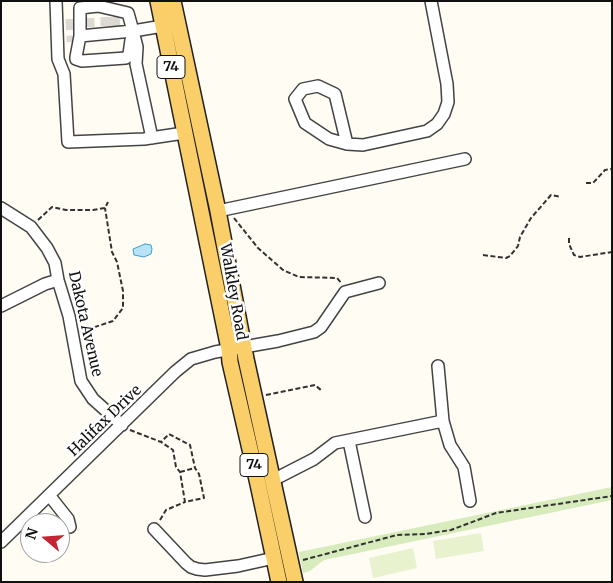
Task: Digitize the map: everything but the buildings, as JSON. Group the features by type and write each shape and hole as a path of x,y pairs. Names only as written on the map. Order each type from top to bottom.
{"main road":[{"name":"Walkley Road","path":"161,3 163,26 184,130 236,347 273,480 295,582"},
{"name":"Walkley Road","path":"161,3 200,124 224,210 236,347 230,362 278,582"},
{"path":"184,130 200,124"},
{"path":"258,484 273,480"},
{"path":"274,558 290,558"}],"street":[{"path":"56,1 58,59 64,74 68,142 152,138 184,130"},
{"path":"347,144 335,94 318,86 303,89 295,99 305,123 329,139 347,144 363,145 427,131 437,124 444,114 448,102 447,84 431,1"},
{"path":"133,31 129,54 126,58 76,60 76,56 98,21 128,13 133,31 137,47 136,64 152,138"},
{"path":"71,19 98,21 133,31 163,26"},
{"path":"224,210 466,159"},
{"name":"Dakota Avenue","path":"1,208 31,227 56,263 58,280 69,316 81,381 93,399 126,427"},
{"path":"1,306 45,284 58,280"},
{"name":"Halifax Drive","path":"1,542 49,495 126,427 175,372 191,359 236,347 278,341 314,332 321,327 345,292 380,283"},
{"path":"438,366 443,421 450,445 464,467 470,500"},
{"path":"273,480 314,459 335,443 443,421"},
{"path":"349,441 365,517"},
{"path":"49,495 63,513"},
{"path":"154,529 186,563 197,569 205,570 238,566 274,558"}],"path":[{"path":"586,183 593,183 605,170 612,169"},
{"path":"483,256 506,258 510,256 518,246 520,236 531,218 551,195 561,197"},
{"path":"72,334 113,321 122,308 122,291 117,262 112,252 106,208 108,202"},
{"path":"31,227 52,206 66,210 106,208"},
{"path":"224,210 235,219 258,248 283,270 299,277 338,278 342,284"},
{"path":"569,238 569,244 574,255 580,257 612,252"},
{"path":"262,396 315,385 322,391"},
{"path":"126,427 173,450 176,467 180,472 185,502"},
{"path":"154,529 166,510 185,502 204,498 190,445 169,434 160,442"},
{"path":"180,472 195,468"},
{"path":"290,558 397,535 426,534 451,530 496,514 612,496"}],"green space":[{"path":"612,487 612,500 324,560 310,571 303,573 299,552"},
{"path":"481,533 484,551 436,559 433,541"},
{"path":"413,548 417,568 373,578 369,558"}],"water":[{"path":"145,244 151,245 151,254 144,257 134,255 133,249"}],"tunnel":[{"path":"106,17 106,26"},
{"path":"114,17 115,26"},
{"path":"89,18 89,27"},
{"path":"71,19 72,42"}]}
